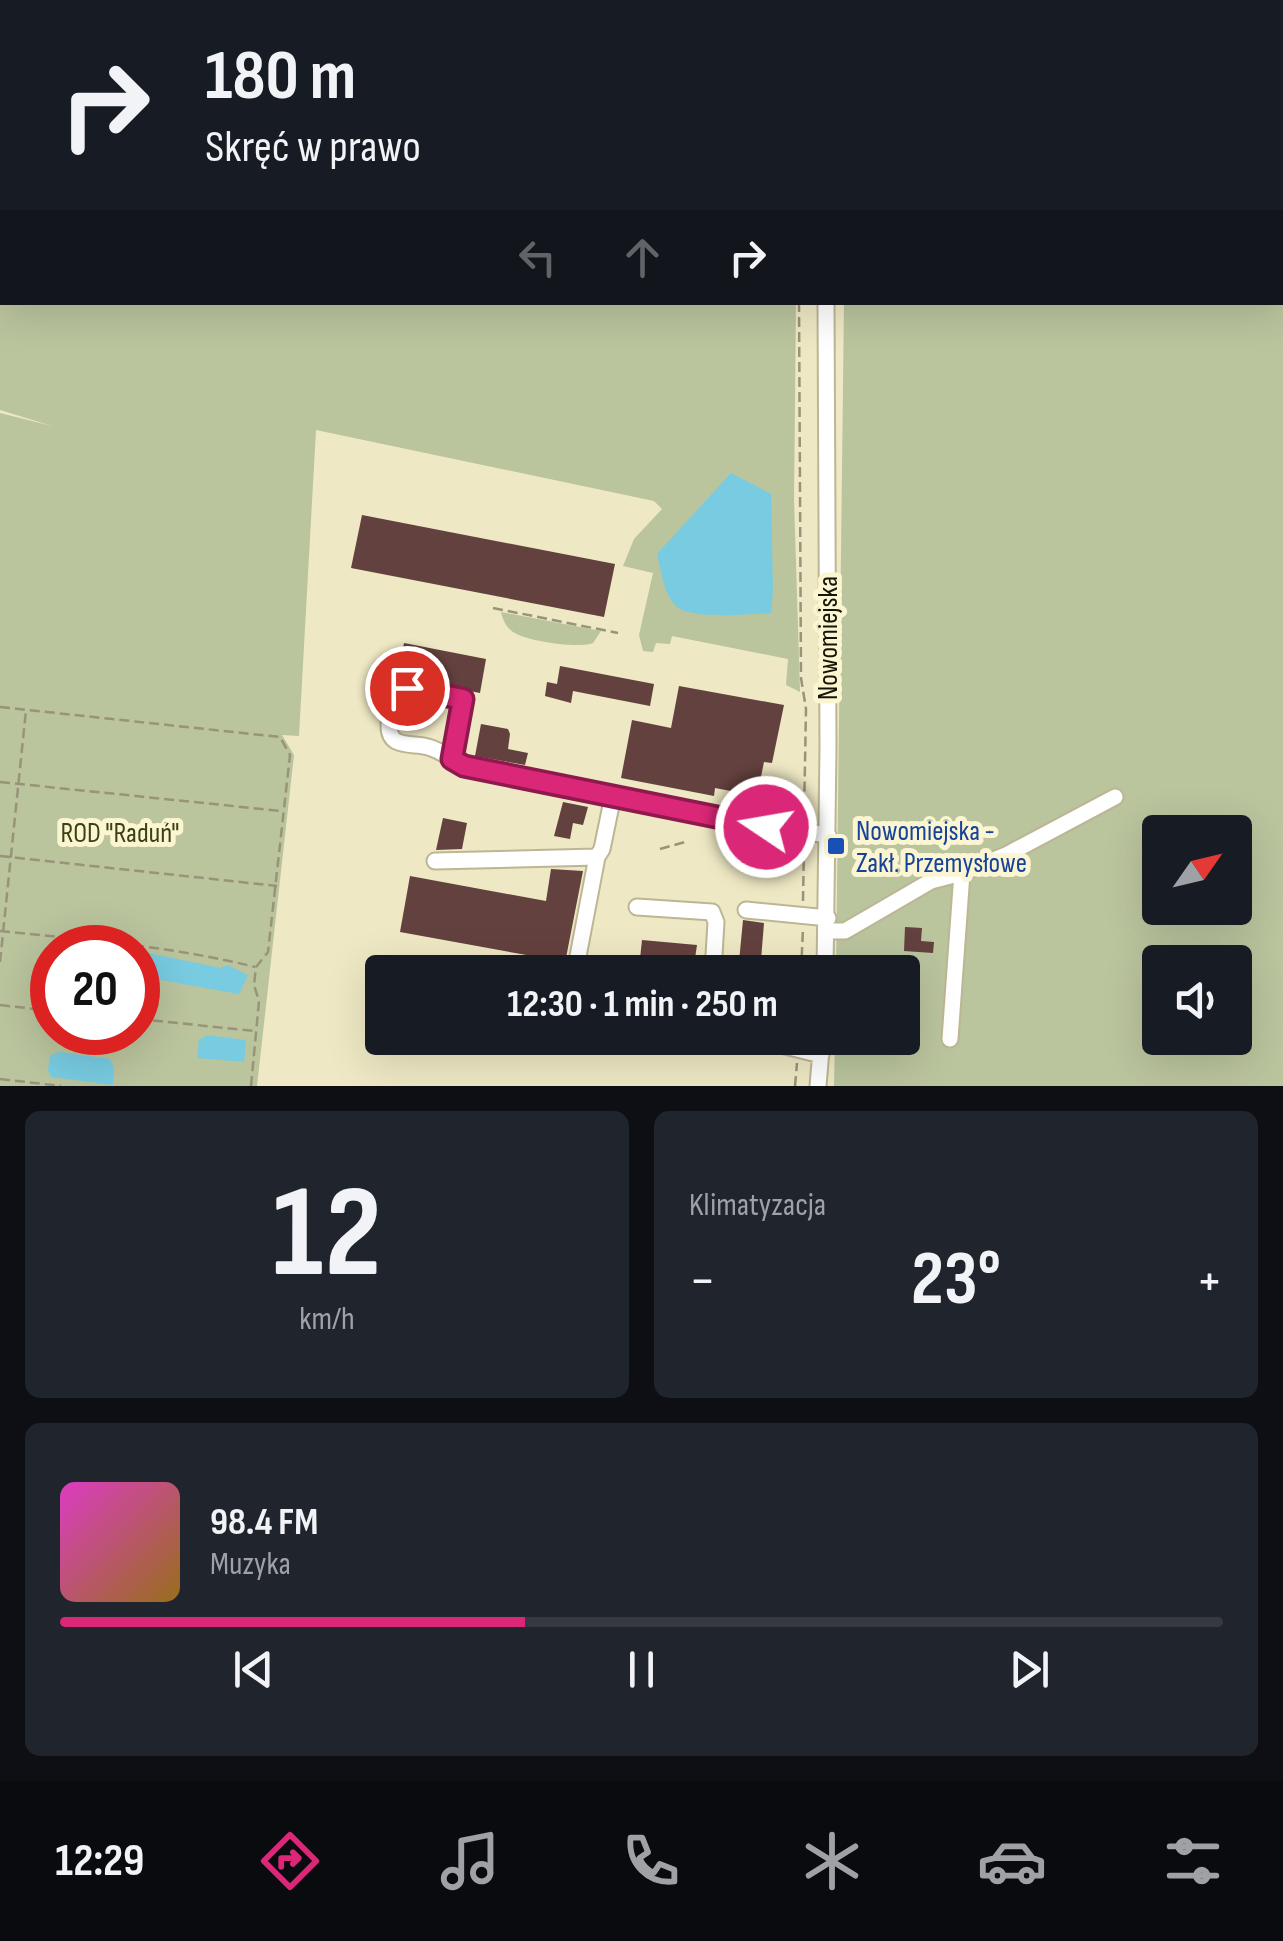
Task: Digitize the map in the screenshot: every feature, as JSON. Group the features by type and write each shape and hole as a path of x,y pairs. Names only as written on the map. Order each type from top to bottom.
{"street":[{"name":"Nowomiejska","path":"826,305 826,955"},
{"path":"452,759 463,699 400,690 388,726 396,741 430,747 452,759 481,770 828,835"},
{"path":"578,955 613,796"},
{"path":"746,910 803,916 845,930 930,881 1006,855 1115,797"},
{"path":"435,861 597,857"},
{"path":"950,1038 962,873"},
{"path":"637,908 712,912 716,922 714,955"},
{"path":"818,1086 822,1055"}],"path":[{"path":"799,305 801,678 806,709 802,955"},
{"path":"493,608 618,633"},
{"path":"0,707 280,737 290,755 268,952 256,967 254,985 259,1001 251,1086"},
{"path":"0,962 26,710"},
{"path":"0,782 283,811"},
{"path":"660,849 685,842"},
{"path":"0,856 277,886"},
{"path":"2,931 190,952 256,967"},
{"path":"0,1005 30,1008"},
{"path":"160,1021 255,1031"},
{"path":"0,1079 61,1086"}],"green space":[{"name":"ROD \"Raduń\"","path":"0,305 796,305 794,500 800,692 786,685 788,659 672,636 670,644 656,643 653,652 643,651 639,635 653,573 623,566 634,539 662,509 654,501 316,430 299,736 282,735 294,755 257,1086 0,1086 0,413 52,426 0,410"},
{"path":"844,305 1283,305 1283,1086 834,1086 835,1055 920,1055 920,955 836,955"},
{"path":"501,612 601,631 593,643 586,645 540,641 513,632"}],"water":[{"path":"731,473 771,494 771,613 721,615 683,610 672,601 664,581 657,554"},
{"path":"160,956 221,968 227,965 248,975 239,994 160,980"},
{"path":"207,1035 246,1040 244,1062 197,1058 199,1040"},
{"path":"50,1055 110,1059 113,1085 51,1077"}],"building":[{"path":"362,515 615,564 604,617 351,568"},
{"path":"404,643 486,659 480,693 398,677"},
{"path":"560,666 654,684 650,706 573,691 571,703 545,696 547,682 557,684"},
{"path":"679,686 784,705 772,763 764,762 755,806 734,802 736,792 715,788 714,796 621,778 632,720 671,728"},
{"path":"481,724 508,729 508,749 528,753 525,765 475,756"},
{"path":"563,802 588,807 583,825 573,823 570,839 554,836"},
{"path":"443,818 467,823 462,849 436,850"},
{"path":"551,869 583,871 567,955 526,955 400,932 410,876 546,901"},
{"path":"743,920 764,923 761,955 740,955"},
{"path":"905,927 922,928 921,941 934,942 933,953 904,951"},
{"path":"642,940 697,945 696,955 640,955"}],"place":[{"name":"Nowomiejska - Zakł. Przemysłowe","path":"836,846"}],"route":[{"path":"407,688 463,699 452,759 464,766 766,827"}]}
